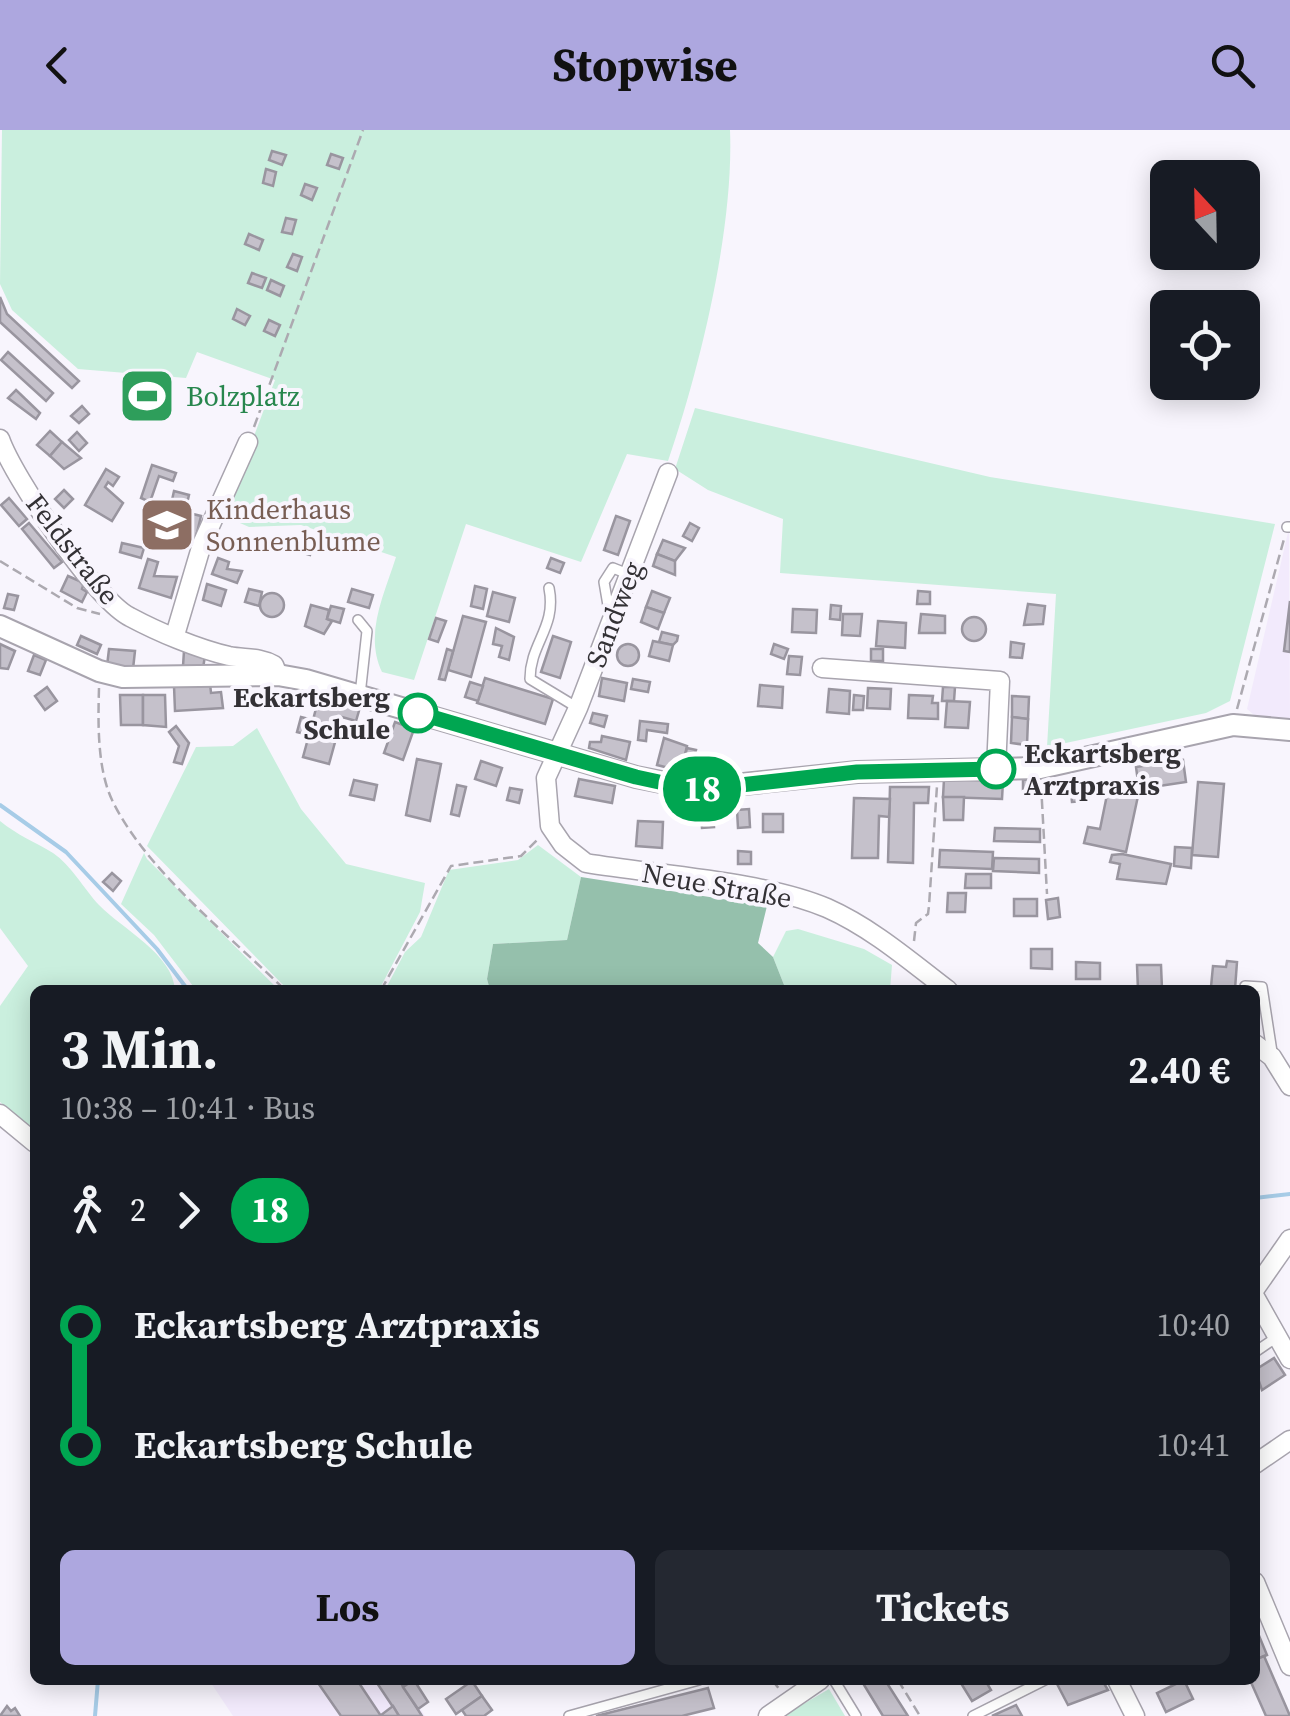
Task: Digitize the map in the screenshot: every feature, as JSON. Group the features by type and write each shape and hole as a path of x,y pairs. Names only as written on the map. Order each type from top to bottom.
{"street":[{"name":"Feldstraße","path":"0,439 23,484 62,540 100,590 126,616 228,656 265,660 274,664 278,676"},
{"path":"175,635 202,544 248,442"},
{"name":"Sandweg","path":"558,754 668,473"},
{"path":"0,626 99,671 123,677 278,676 360,695 696,790 857,772 1040,768 1233,725 1290,730"},
{"path":"822,668 1000,681 996,769"},
{"path":"550,826 546,778 558,754"},
{"name":"Neue Straße","path":"550,826 563,845 586,863 788,896 865,928 942,985"},
{"path":"1260,1048 1272,1057 1290,1086"},
{"path":"0,1114 30,1138"},
{"path":"1260,1283 1290,1239"},
{"path":"1260,1306 1290,1359"},
{"path":"1260,1461 1290,1440"},
{"path":"1260,1594 1290,1666"},
{"path":"768,1716 813,1685"},
{"path":"1120,1685 1135,1716"}],"lane":[{"path":"549,588 554,611 530,664 530,679 578,708"},
{"path":"358,620 367,631 360,695"},
{"path":"1260,987 1272,1057"},
{"path":"1260,1349 1278,1337"},
{"path":"569,1716 681,1685"},
{"path":"837,1685 856,1716"},
{"path":"973,1716 1034,1685"}],"path":[{"path":"248,442 363,130"},
{"path":"1233,725 1289,527"},
{"path":"0,561 78,608 113,618 126,616"},
{"path":"99,671 100,745 112,800 146,852 279,985"},
{"path":"1040,768 1048,894"},
{"path":"913,963 916,924 928,914 938,769"},
{"path":"384,985 450,866 521,856 550,826"},
{"path":"901,1685 920,1716"}],"shaded area":[{"path":"1289,528 1290,722 1261,721 1247,709"},
{"path":"212,1685 405,1685 425,1716 233,1716"}],"green space":[{"path":"2,130 730,130 721,254 692,384 668,461 627,454 581,562 466,524 414,680 382,672 375,629 396,557 301,525 249,527 224,516 275,380 197,352 186,378 78,369 12,310 0,284"},
{"name":"Bolzplatz","path":"135,379 169,395 159,414 125,397"},
{"path":"695,408 990,477 1275,524 1230,701 1206,713 1047,747 1056,594 780,573 783,519 708,490 675,469"},
{"path":"257,728 301,809 346,864 425,883 420,912 382,985 283,985 147,846 196,747 233,746"},
{"path":"0,821 66,864 99,905 166,965 174,985 30,985 30,1127 0,1102 0,1006 28,966 0,928"},
{"path":"538,845 581,877 567,940 493,944 489,985 388,985 405,952 421,937 449,870 518,860"},
{"path":"144,853 274,985 192,985 154,935 121,904"},
{"path":"581,877 767,906 758,943 773,957 784,985 489,985 493,944 567,940"},
{"path":"798,929 864,949 892,965 890,985 784,985 773,957 786,931"},
{"path":"829,1689 845,1716 783,1716"}],"building":[{"path":"272,151 286,155 282,165 269,160"},
{"path":"331,154 343,158 339,169 327,165"},
{"path":"266,169 276,172 273,186 263,183"},
{"path":"305,184 317,188 312,200 301,195"},
{"path":"286,218 296,220 292,234 282,232"},
{"path":"249,234 263,240 259,250 245,244"},
{"path":"293,254 302,257 297,271 287,267"},
{"path":"252,273 266,278 262,288 248,283"},
{"path":"271,280 284,286 280,296 267,290"},
{"path":"0,297 7,314 79,381 72,388 0,322"},
{"path":"237,309 250,316 245,325 233,319"},
{"path":"269,320 280,325 275,336 264,331"},
{"path":"8,352 53,393 46,401 1,360"},
{"path":"16,390 40,413 36,419 8,398"},
{"path":"82,406 89,414 79,423 71,416"},
{"path":"50,431 62,442 50,456 37,445"},
{"path":"77,432 87,443 79,451 69,440"},
{"path":"62,442 81,458 64,469 50,456"},
{"path":"152,465 176,473 173,481 159,476 150,502 141,498"},
{"path":"106,469 119,477 113,486 108,482 105,487 123,503 112,521 85,505"},
{"path":"64,490 73,499 64,508 55,499"},
{"path":"174,491 189,495 185,512 201,516 195,541 146,529 152,505 170,509"},
{"path":"9,498 27,519 19,526 1,505"},
{"path":"616,516 630,521 618,555 604,550"},
{"path":"29,523 62,562 54,568 22,529"},
{"path":"690,523 699,528 692,541 683,536"},
{"path":"663,540 685,548 675,561 657,554"},
{"path":"299,541 313,545 310,555 296,551"},
{"path":"122,543 144,548 141,558 120,552"},
{"path":"657,554 675,561 675,575 653,566"},
{"path":"218,558 229,562 227,569 242,571 237,583 212,574"},
{"path":"551,558 564,563 560,573 547,568"},
{"path":"148,559 158,562 154,576 177,577 171,598 139,588"},
{"path":"68,576 84,583 82,589 87,592 82,602 61,591"},
{"path":"207,584 226,590 221,606 203,600"},
{"path":"475,586 487,589 483,609 471,606"},
{"path":"249,589 262,592 259,606 245,602"},
{"path":"352,589 373,595 369,608 348,602"},
{"path":"652,591 670,598 664,613 646,607"},
{"path":"918,591 930,592 930,604 917,604"},
{"path":"493,592 515,598 509,622 487,616"},
{"path":"272,593 281,596 281,614 272,617 263,614 260,605 263,596"},
{"path":"8,594 18,596 14,610 4,608"},
{"path":"1290,601 1290,652 1284,651"},
{"path":"1028,604 1045,606 1043,624 1024,625"},
{"path":"311,605 329,610 327,619 332,621 324,634 305,626"},
{"path":"831,605 841,606 840,620 830,619"},
{"path":"331,606 344,609 340,623 327,619"},
{"path":"646,607 664,613 658,629 641,622"},
{"path":"793,609 817,610 816,633 792,632"},
{"path":"843,614 862,614 860,636 842,635"},
{"path":"921,614 945,616 945,633 919,633"},
{"path":"463,616 486,622 471,677 448,670"},
{"path":"974,617 986,629 974,641 962,629"},
{"path":"436,618 446,621 438,642 429,639"},
{"path":"878,621 906,623 905,648 876,646"},
{"path":"496,628 514,637 509,660 499,657 502,646 493,644"},
{"path":"662,632 678,636 677,641 673,645 659,642"},
{"path":"81,636 101,645 97,654 77,645"},
{"path":"553,636 571,642 560,678 541,672"},
{"path":"653,641 673,645 669,661 649,656"},
{"path":"1011,642 1024,644 1022,658 1010,657"},
{"path":"0,644 15,651 8,669 0,668"},
{"path":"628,644 636,647 636,663 628,666 620,663 617,655 620,647"},
{"path":"774,644 788,649 784,659 771,654"},
{"path":"109,649 135,651 133,669 107,666"},
{"path":"447,649 453,651 445,680 439,679"},
{"path":"871,649 883,649 883,661 871,661"},
{"path":"184,651 205,655 203,669 183,666"},
{"path":"34,655 46,660 40,675 28,671"},
{"path":"789,656 802,657 800,675 787,674"},
{"path":"485,678 553,699 545,724 477,703"},
{"path":"602,678 627,683 624,701 599,696"},
{"path":"633,679 650,682 648,692 631,689"},
{"path":"470,682 483,686 478,701 465,697"},
{"path":"210,683 211,693 221,692 223,708 175,711 174,686"},
{"path":"760,685 783,687 782,708 758,706"},
{"path":"47,687 57,701 45,710 35,696"},
{"path":"943,687 955,687 954,701 942,701"},
{"path":"868,688 891,689 890,709 867,708"},
{"path":"829,689 850,691 849,714 827,712"},
{"path":"320,693 361,704 356,721 342,717 329,764 303,757 309,735 297,732 301,717 313,720"},
{"path":"120,695 143,695 143,725 121,725"},
{"path":"143,695 165,695 166,727 143,725"},
{"path":"854,695 864,696 863,710 853,710"},
{"path":"909,695 933,696 932,703 938,703 938,719 908,718"},
{"path":"1012,696 1029,697 1028,719 1012,717"},
{"path":"947,701 970,702 968,728 945,727"},
{"path":"593,713 607,716 604,727 590,723"},
{"path":"1012,717 1028,719 1027,745 1011,743"},
{"path":"640,721 668,724 667,733 647,730 646,741 638,740"},
{"path":"395,722 414,729 403,760 384,753"},
{"path":"176,726 189,743 182,764 174,762 179,746 169,732"},
{"path":"602,736 630,742 626,760 589,748 590,742 601,742"},
{"path":"664,738 687,746 681,771 657,765"},
{"path":"687,748 696,750 691,771 682,768"},
{"path":"417,759 441,764 430,821 406,815"},
{"path":"1183,760 1186,782 1139,789 1136,767"},
{"path":"481,761 502,768 496,786 475,779"},
{"path":"579,779 615,786 612,803 575,796"},
{"path":"944,779 1003,781 1002,799 943,797"},
{"path":"1036,779 1037,796 1023,796 1023,780"},
{"path":"354,780 377,785 374,800 350,795"},
{"path":"1070,781 1084,781 1086,801 1072,802"},
{"path":"1198,782 1224,784 1218,857 1192,855"},
{"path":"457,785 466,787 459,816 451,814"},
{"path":"890,787 929,787 928,803 914,803 913,863 888,862"},
{"path":"510,788 522,790 519,803 507,800"},
{"path":"1108,790 1138,796 1126,852 1084,843 1088,827 1100,829"},
{"path":"943,797 964,797 963,820 944,820"},
{"path":"854,798 890,799 889,817 879,816 878,858 852,858"},
{"path":"749,809 750,827 738,828 737,810"},
{"path":"713,814 714,827 702,828 701,815"},
{"path":"763,814 783,814 783,832 763,832"},
{"path":"638,821 663,822 662,848 636,846"},
{"path":"995,828 1040,829 1040,842 994,841"},
{"path":"1175,847 1192,848 1191,868 1174,866"},
{"path":"940,850 993,852 992,869 939,867"},
{"path":"738,851 751,852 751,864 738,864"},
{"path":"1112,855 1171,864 1166,884 1117,879 1120,864 1110,862"},
{"path":"994,858 1039,859 1039,873 993,871"},
{"path":"112,873 121,881 113,891 103,882"},
{"path":"966,874 991,874 991,888 965,888"},
{"path":"948,893 966,893 965,912 947,912"},
{"path":"1058,898 1060,917 1048,919 1046,900"},
{"path":"1014,899 1037,899 1037,916 1014,916"},
{"path":"1031,949 1052,949 1052,969 1031,968"},
{"path":"1227,961 1237,962 1235,985 1211,985 1213,966 1226,967"},
{"path":"1076,962 1100,963 1100,979 1076,979"},
{"path":"1137,965 1161,965 1162,985 1138,985"},
{"path":"1274,1358 1285,1375 1262,1390 1260,1367"},
{"path":"1260,1638 1267,1655 1260,1658"},
{"path":"1264,1656 1290,1716 1266,1716 1252,1685 1260,1685 1260,1658"},
{"path":"319,1685 360,1685 381,1716 341,1716"},
{"path":"378,1685 402,1685 422,1716 399,1716"},
{"path":"417,1685 428,1702 418,1709 403,1687"},
{"path":"466,1685 475,1685 482,1696 456,1714 446,1699"},
{"path":"864,1685 888,1685 908,1716 883,1716"},
{"path":"962,1685 988,1685 991,1690 972,1701"},
{"path":"1058,1685 1105,1685 1108,1690 1068,1705"},
{"path":"1174,1685 1186,1685 1193,1699 1166,1712 1157,1693"},
{"path":"708,1688 714,1708 682,1716 596,1716"},
{"path":"482,1696 492,1710 484,1716 466,1716 462,1710"},
{"path":"1016,1705 1022,1716 992,1716"},
{"path":"7,1706 11,1711 15,1708 20,1716 0,1716"},
{"path":"393,1706 399,1716 381,1716 381,1715"}],"waterway":[{"path":"0,805 66,852 157,949 184,985"},
{"path":"1260,1197 1290,1194"},
{"path":"95,1716 98,1685"}],"bus line":[{"name":"18","path":"418,713 636,777 696,790 857,772 996,769"}],"place":[{"name":"Bolzplatz","path":"147,396"},
{"name":"Kinderhaus Sonnenblume","path":"167,525"},
{"name":"Eckartsberg Schule","path":"418,713"},
{"name":"Eckartsberg Arztpraxis","path":"996,769"}]}
